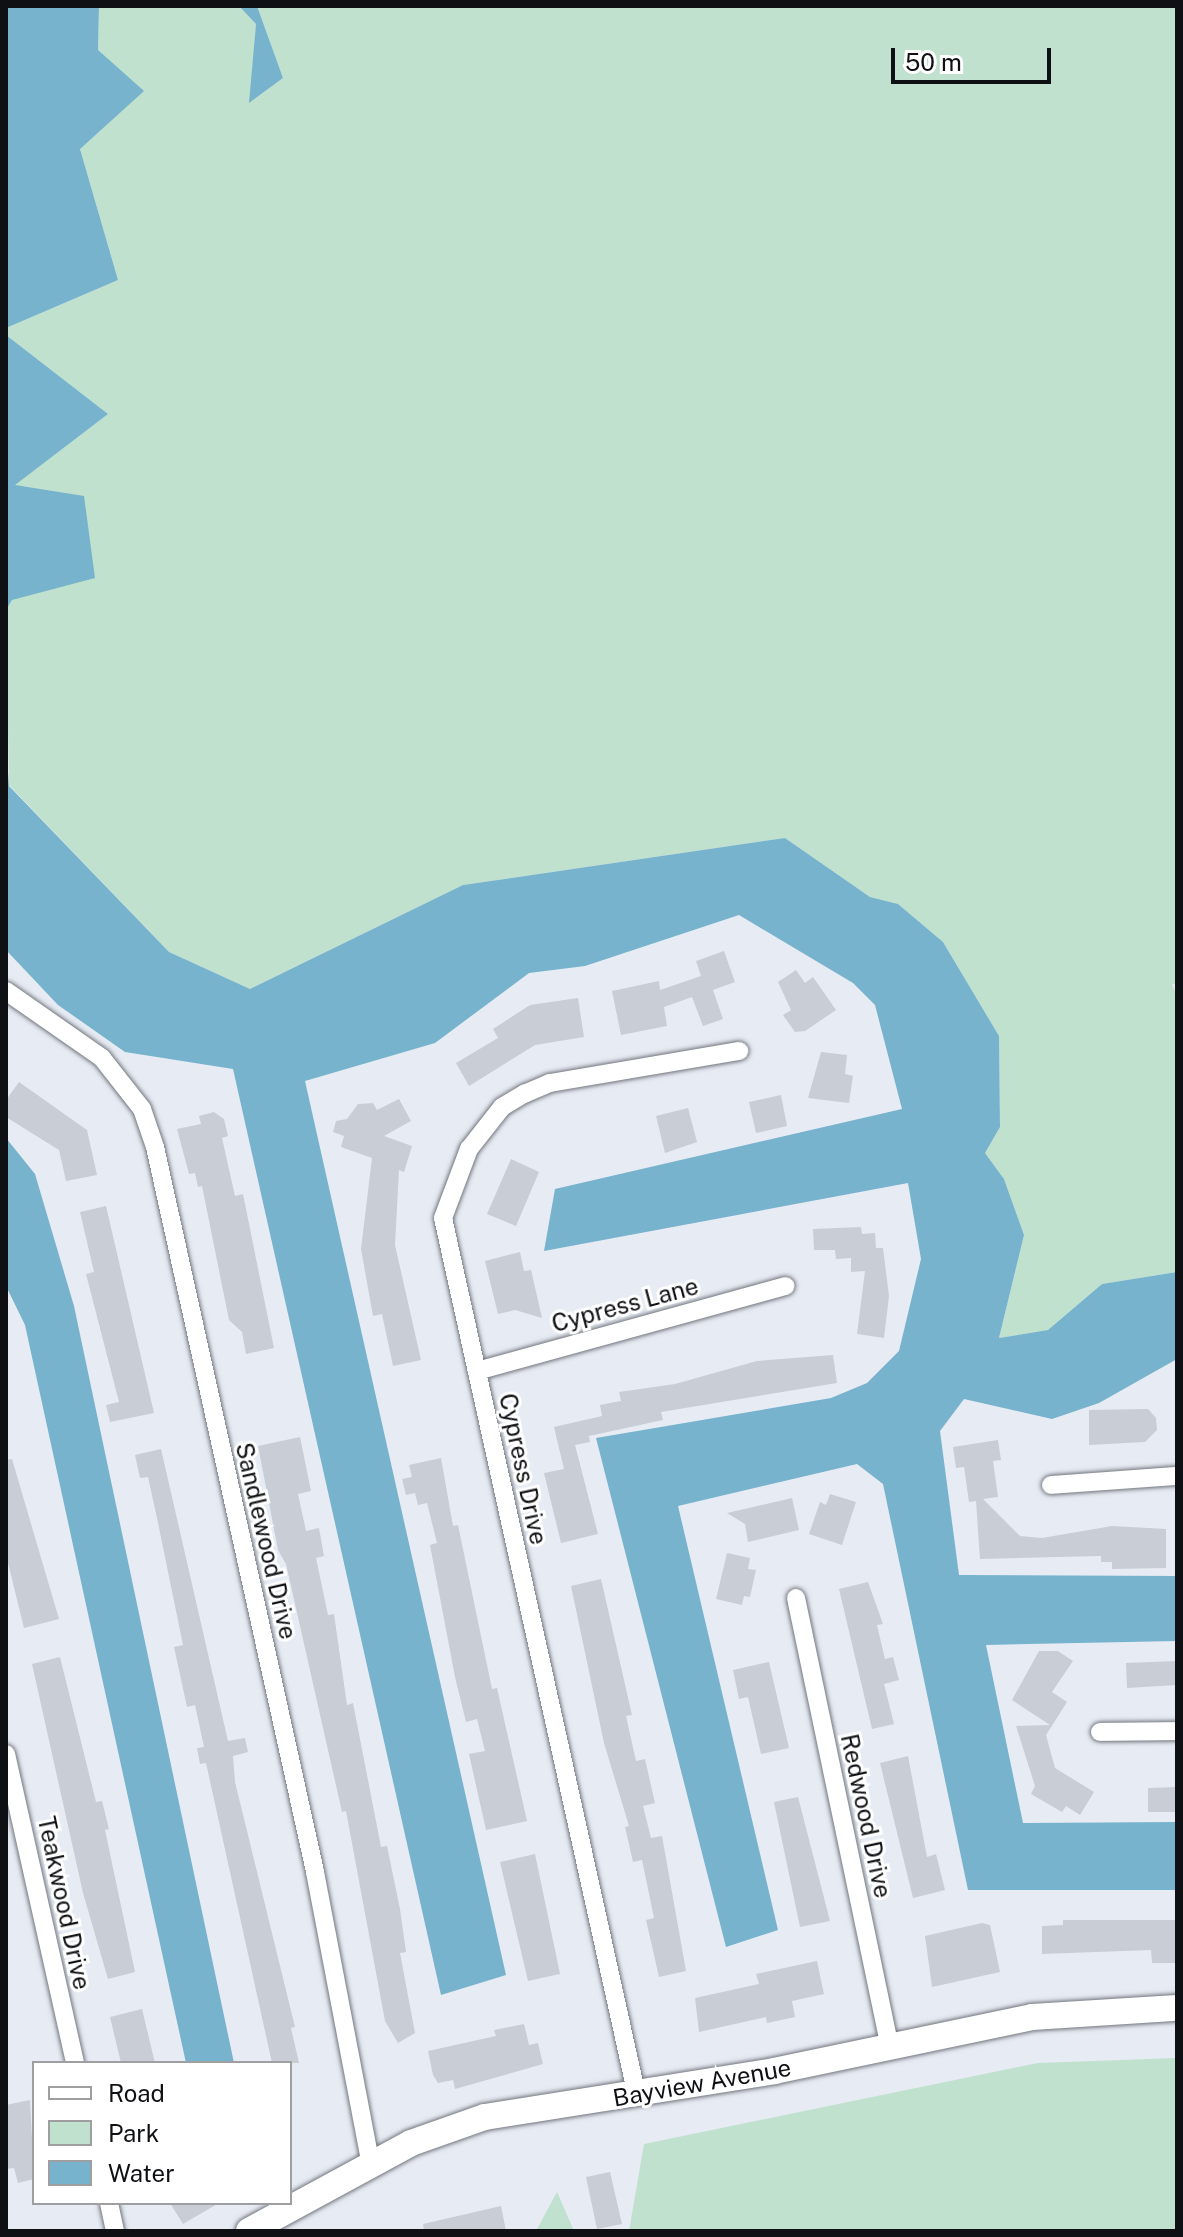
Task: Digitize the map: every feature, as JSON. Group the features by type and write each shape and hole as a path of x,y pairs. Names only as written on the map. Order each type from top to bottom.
{"main road":[{"name":"Bayview Avenue","path":"249,2231 371,2165 460,2123 637,2096 1032,2017 1177,2008"}],"street":[{"name":"Sandlewood Drive","path":"6,991 102,1058 142,1109 155,1147 315,1872 371,2165"},
{"name":"Cypress Drive","path":"637,2096 443,1218 453,1184 484,1126 502,1107 550,1083 739,1051"},
{"name":"Cypress Lane","path":"477,1371 786,1286"},
{"path":"1051,1485 1177,1476"},
{"name":"Redwood Drive","path":"796,1598 889,2044"},
{"path":"1100,1732 1177,1731"},
{"name":"Teakwood Drive","path":"6,1754 75,2061"},
{"path":"109,2205 115,2231"}],"green space":[{"path":"99,6 239,6 256,24 250,102 283,78 257,6 1177,6 1177,984 1172,984 1177,996 1177,1272 1102,1284 1048,1330 999,1338 1024,1235 1004,1179 985,1153 1000,1127 999,1036 943,942 898,904 870,897 785,838 463,885 250,989 169,952 9,785 6,610 12,600 14,485 108,414 6,335 6,328 118,280 80,149 98,50"},
{"path":"1177,2058 1177,2231 629,2231 644,2144 1038,2063"},
{"path":"557,2192 574,2231 536,2231"}],"water":[{"path":"6,6 99,6 98,50 144,91 80,149 118,280 6,328"},
{"path":"239,6 257,6 283,78 249,103 256,24"},
{"path":"6,335 108,414 15,485 84,496 95,578 12,600 6,610"},
{"path":"6,746 9,786 169,952 250,989 463,885 785,838 870,897 898,904 943,942 999,1036 1000,1127 985,1153 1004,1179 1024,1235 999,1338 1048,1330 1102,1284 1177,1272 1177,1359 1099,1403 1052,1419 964,1399 940,1431 959,1575 1177,1576 1177,1641 986,1645 1023,1823 1177,1822 1177,1890 968,1890 883,1484 857,1464 678,1506 778,1930 726,1947 596,1438 831,1398 867,1383 899,1351 921,1259 908,1183 544,1251 555,1189 902,1109 875,1005 853,983 739,915 585,966 529,973 435,1043 305,1081 506,1975 441,1995 233,1069 125,1052 58,1005 6,950"},
{"path":"6,1138 35,1174 74,1306 234,2061 186,2061 25,1325 6,1286"}],"building":[{"path":"724,951 735,982 713,990 723,1019 703,1026 692,997 664,1007 667,1026 621,1035 612,991 659,981 660,990 701,976 696,961"},
{"path":"796,970 805,983 813,977 836,1010 805,1031 795,1032 783,1015 791,1010 778,982"},
{"path":"578,998 584,1037 535,1045 469,1086 456,1063 498,1038 493,1029 530,1005"},
{"path":"821,1052 847,1055 845,1074 853,1076 849,1103 808,1098"},
{"path":"19,1082 87,1130 97,1175 66,1181 59,1150 6,1117 6,1100"},
{"path":"781,1095 787,1126 756,1133 749,1102"},
{"path":"399,1099 411,1121 384,1136 412,1146 404,1172 399,1170 395,1245 421,1360 393,1366 382,1314 373,1316 361,1249 372,1158 341,1147 344,1136 333,1132 336,1121 347,1119 358,1104 373,1103 377,1110"},
{"path":"688,1108 697,1142 665,1153 656,1116"},
{"path":"214,1112 224,1119 228,1136 222,1138 235,1196 243,1194 274,1348 246,1354 242,1332 229,1320 202,1186 198,1187 195,1173 189,1174 177,1129 201,1124 199,1116"},
{"path":"511,1159 539,1172 516,1226 487,1214"},
{"path":"106,1206 154,1413 110,1422 106,1405 119,1402 86,1274 94,1272 80,1212"},
{"path":"861,1227 862,1234 875,1233 876,1248 883,1248 889,1296 884,1338 857,1334 865,1271 851,1272 851,1258 836,1259 835,1250 814,1250 813,1229"},
{"path":"520,1252 524,1271 531,1270 542,1318 515,1310 498,1314 485,1261"},
{"path":"833,1355 837,1383 661,1412 663,1420 589,1436 590,1442 575,1445 598,1534 561,1543 544,1473 564,1469 554,1427 602,1416 600,1405 621,1401 619,1392 675,1384 757,1361"},
{"path":"1148,1409 1156,1418 1157,1430 1145,1442 1089,1445 1089,1410"},
{"path":"300,1437 311,1491 298,1494 306,1531 319,1528 324,1556 316,1558 328,1615 334,1614 347,1705 353,1703 381,1847 387,1846 400,1909 406,1952 400,1953 415,2033 398,2043 385,2021 346,1811 342,1812 286,1564 278,1550 258,1446"},
{"path":"998,1440 1001,1460 993,1461 998,1497 983,1499 1020,1536 1042,1538 1112,1526 1166,1529 1166,1568 1112,1569 1112,1562 1101,1562 1101,1556 980,1559 976,1501 969,1502 964,1467 956,1468 953,1447"},
{"path":"161,1449 228,1741 245,1738 248,1752 233,1756 235,1782 295,2027 291,2028 299,2063 272,2061 206,1763 200,1764 197,1748 204,1747 195,1705 187,1707 174,1647 183,1645 148,1477 140,1478 135,1455"},
{"path":"441,1458 453,1526 458,1525 492,1689 497,1688 527,1821 486,1830 469,1754 485,1751 477,1719 466,1722 455,1677 430,1545 437,1543 427,1503 418,1505 415,1493 406,1495 402,1479 412,1477 409,1465"},
{"path":"12,1459 59,1619 24,1628 6,1555 6,1460"},
{"path":"830,1494 856,1502 842,1545 809,1534 820,1502 826,1505"},
{"path":"792,1498 799,1530 748,1542 745,1524 727,1513"},
{"path":"727,1553 750,1558 748,1569 756,1570 750,1597 744,1596 742,1605 716,1599"},
{"path":"601,1579 632,1715 626,1716 636,1761 645,1759 655,1803 643,1806 651,1838 662,1836 686,1971 659,1977 646,1920 654,1918 642,1860 633,1862 625,1827 629,1826 604,1743 571,1586"},
{"path":"868,1582 883,1624 877,1625 885,1659 893,1657 899,1680 884,1684 894,1724 872,1729 839,1589"},
{"path":"1039,1651 1058,1651 1073,1661 1052,1692 1067,1702 1046,1735 1055,1768 1094,1792 1080,1815 1066,1806 1062,1812 1031,1794 1035,1786 1016,1726 1050,1725 1012,1700"},
{"path":"60,1657 96,1802 102,1801 109,1829 105,1830 135,1972 108,1979 83,1893 32,1664"},
{"path":"1177,1661 1177,1685 1127,1688 1126,1663"},
{"path":"769,1662 789,1748 761,1754 748,1697 739,1699 733,1670"},
{"path":"908,1756 927,1857 936,1854 945,1890 913,1898 880,1763"},
{"path":"1177,1787 1177,1812 1148,1812 1148,1788"},
{"path":"798,1797 830,1921 800,1927 774,1802"},
{"path":"535,1854 560,1974 528,1981 500,1862"},
{"path":"1063,1920 1175,1920 1176,1963 1152,1963 1151,1950 1042,1954 1042,1926 1063,1925"},
{"path":"982,1923 990,1925 1000,1972 932,1987 925,1936"},
{"path":"817,1961 824,1994 792,2001 795,2017 767,2023 766,2017 699,2032 695,1998 759,1984 756,1974"},
{"path":"142,2009 155,2061 121,2061 110,2017"},
{"path":"524,2024 529,2045 538,2043 543,2064 455,2089 453,2080 438,2083 433,2075 428,2051 496,2036 494,2030"},
{"path":"30,2100 32,2180 18,2183 14,2168 6,2169 6,2105"},
{"path":"610,2172 622,2224 597,2229 586,2177"},
{"path":"171,2205 216,2205 183,2224"},
{"path":"501,2206 506,2231 424,2231 423,2224"}]}
